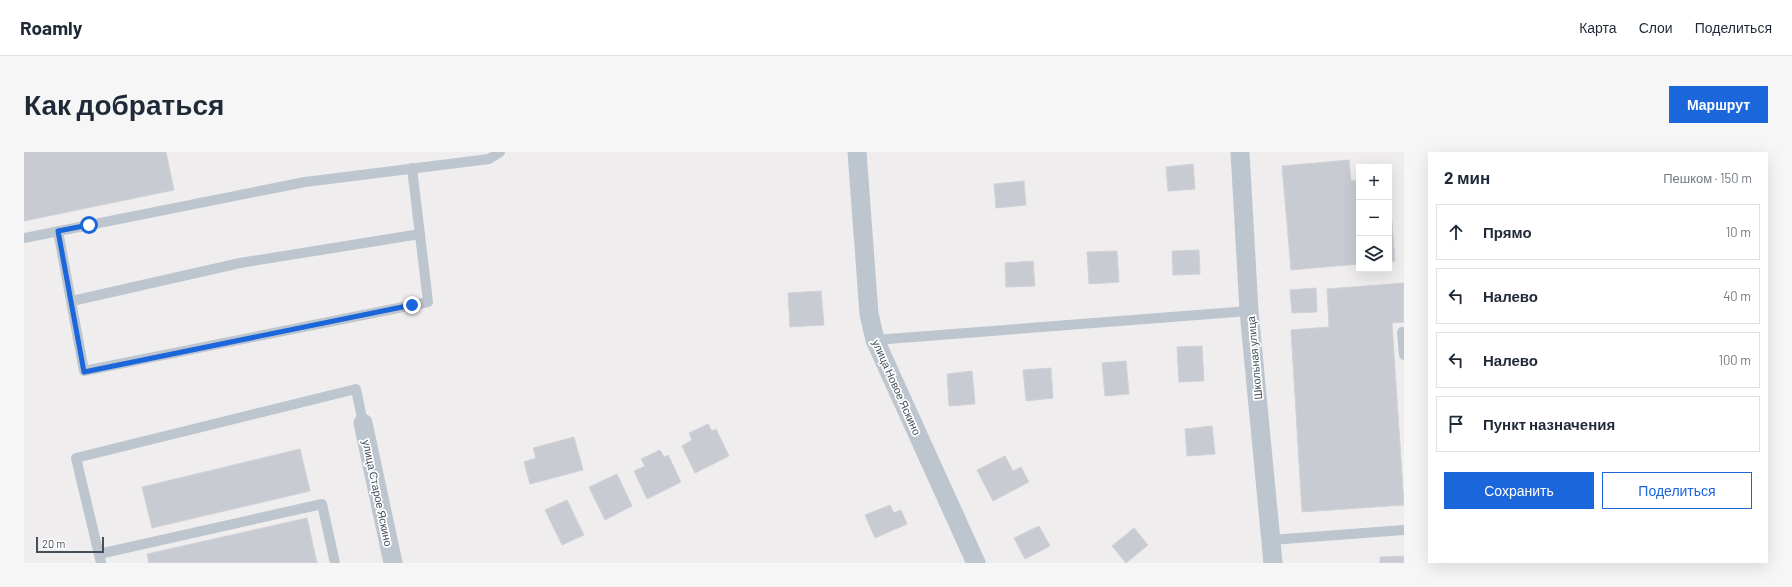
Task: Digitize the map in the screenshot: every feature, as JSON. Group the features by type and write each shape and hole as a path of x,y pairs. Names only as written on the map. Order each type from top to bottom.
{"street":[{"name":"улица Новое Яскино","path":"857,152 868,314 875,340 976,563"},
{"name":"Школьная улица","path":"1240,152 1249,311 1273,563"},
{"name":"улица Старое Яскино","path":"363,423 393,563"}],"lane":[{"path":"24,238 305,182 489,159 500,152"},
{"path":"58,231 84,372 428,302 412,168"},
{"path":"72,301 240,263 420,234"},
{"path":"875,340 1249,311"},
{"path":"1402,332 1404,355"},
{"path":"335,563 322,504 100,559 76,458 356,389 363,423"},
{"path":"1271,540 1404,530"}],"building":[{"path":"24,152 166,152 174,190 24,221"},
{"path":"1349,160 1351,181 1356,180 1356,264 1291,270 1282,166"},
{"path":"1193,164 1195,189 1168,191 1166,167"},
{"path":"1024,181 1026,205 996,208 994,184"},
{"path":"1392,222 1395,261 1392,262"},
{"path":"1199,250 1200,274 1173,275 1172,251"},
{"path":"1117,251 1119,282 1089,284 1087,252"},
{"path":"1033,261 1035,286 1006,287 1005,263"},
{"path":"1404,283 1404,322 1392,323 1404,505 1302,512 1291,330 1329,327 1327,289"},
{"path":"1316,288 1317,312 1292,313 1290,290"},
{"path":"821,291 824,325 790,327 788,293"},
{"path":"1202,346 1204,381 1179,382 1177,347"},
{"path":"1126,361 1129,394 1105,396 1102,363"},
{"path":"1051,368 1053,398 1026,401 1023,370"},
{"path":"972,371 975,404 949,406 947,374"},
{"path":"708,424 712,431 716,429 729,456 695,473 682,446 692,440 689,433"},
{"path":"1212,426 1215,454 1187,456 1185,429"},
{"path":"574,437 583,470 530,484 524,462 536,458 533,448"},
{"path":"300,449 310,491 152,528 142,487"},
{"path":"660,450 664,457 668,455 681,482 647,499 634,471 645,466 641,459"},
{"path":"1005,456 1013,471 1021,467 1029,482 993,501 977,470"},
{"path":"617,474 632,506 605,520 589,487"},
{"path":"567,500 584,535 562,545 545,510"},
{"path":"890,505 894,513 901,510 907,524 875,538 865,515"},
{"path":"307,518 317,563 149,563 147,554"},
{"path":"1039,526 1050,546 1025,559 1014,538"},
{"path":"1134,528 1148,545 1126,563 1112,546"},
{"path":"1404,556 1404,563 1380,563 1380,557"}],"route":[{"path":"89,225 58,231 84,372 412,305"}]}
